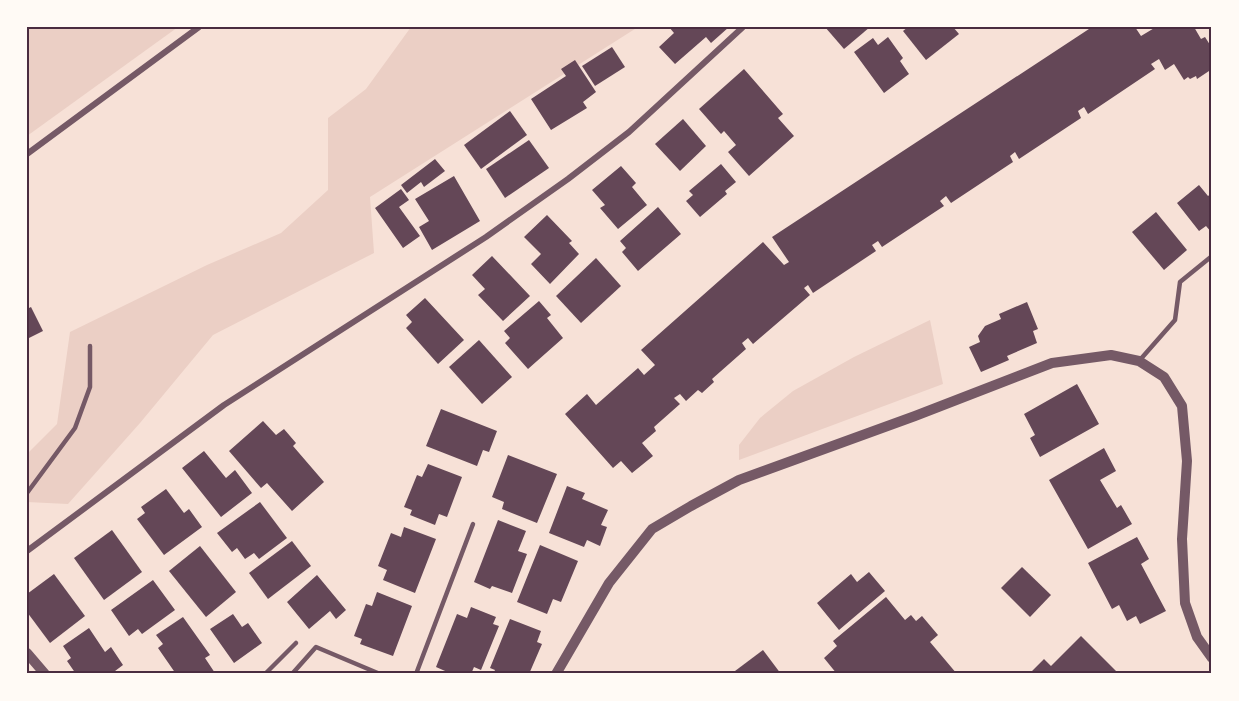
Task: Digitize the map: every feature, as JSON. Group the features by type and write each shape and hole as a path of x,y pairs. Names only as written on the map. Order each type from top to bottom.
{"street":[{"path":"27,154 199,27"},
{"path":"27,550 224,405 486,237 568,179 629,132 743,27"},
{"path":"556,674 609,583 652,529 691,506 739,480 1052,363 1111,355 1139,361 1164,377 1182,406 1187,461 1182,539 1185,603 1197,637 1212,658"},
{"path":"27,653 45,674"}],"lane":[{"path":"1139,361 1175,320 1180,282 1212,256"},
{"path":"27,493 75,428 90,387 90,346"},
{"path":"416,674 473,524"},
{"path":"266,674 296,643"},
{"path":"292,674 316,647 380,674"}],"shaded area":[{"path":"27,27 178,27 27,136"},
{"path":"411,27 638,27 370,197 374,253 213,335 140,423 68,504 27,502 27,454 57,424 70,332 207,265 281,233 328,190 328,118 366,89"},
{"path":"930,320 943,384 739,460 739,445 760,418 793,391 854,357"}],"building":[{"path":"669,27 729,27 711,43 706,37 675,64 659,47 674,33"},
{"path":"825,27 870,27 844,49"},
{"path":"908,27 953,27 959,34 926,60 903,31"},
{"path":"1092,27 1135,27 1141,36 1156,27 1194,27 1201,39 1205,37 1212,48 1212,69 1197,79 1196,76 1184,80 1174,64 1165,70 1159,59 1151,64 1155,69 1088,114 1084,107 1078,111 1081,118 1019,159 1015,152 1010,156 1013,162 951,203 946,196 940,201 944,206 882,247 878,241 872,245 876,251 813,293 808,285 804,288 810,295 753,344 748,338 742,343 746,349 712,379 714,382 702,393 698,390 686,401 680,394 674,398 680,404 654,427 656,431 642,443 653,456 632,473 621,461 613,468 565,414 587,394 596,405 638,368 644,375 655,365 641,350 763,242 784,265 789,262 772,237"},
{"path":"888,37 903,58 900,61 909,74 884,93 854,52 873,38 878,45"},
{"path":"612,47 625,67 595,86 582,66"},
{"path":"575,60 596,92 583,102 587,108 551,130 531,99 566,76 561,69"},
{"path":"744,69 783,114 778,118 794,136 749,176 728,152 736,145 724,131 721,134 699,109"},
{"path":"510,111 527,135 481,169 464,145"},
{"path":"683,119 706,146 680,171 655,144"},
{"path":"529,140 549,168 505,198 486,169"},
{"path":"435,159 445,171 424,187 421,182 407,193 401,185"},
{"path":"721,164 736,182 725,191 727,194 700,217 686,201 693,195 689,191"},
{"path":"621,166 636,183 632,187 647,205 618,229 600,208 605,205 592,190"},
{"path":"454,176 480,221 432,250 419,227 429,221 415,199"},
{"path":"1199,185 1208,196 1212,193 1212,233 1206,226 1199,231 1177,203"},
{"path":"401,189 409,200 399,207 420,236 403,248 375,208"},
{"path":"658,207 681,234 638,271 622,252 626,248 620,241"},
{"path":"1156,212 1187,250 1164,270 1132,232"},
{"path":"547,215 572,241 569,243 579,254 550,284 531,264 541,254 524,237"},
{"path":"492,256 530,296 503,321 478,295 485,289 472,275"},
{"path":"596,258 621,286 581,323 556,296"},
{"path":"425,298 464,340 438,364 406,328 412,322 406,315"},
{"path":"539,301 551,315 547,318 563,338 528,369 505,343 510,338 504,331"},
{"path":"1027,302 1038,329 1033,331 1037,343 1007,356 1009,360 981,372 969,347 980,342 978,336 985,326 1001,319 999,314"},
{"path":"31,307 43,331 27,339 27,309"},
{"path":"479,340 512,377 482,404 449,367"},
{"path":"1077,384 1099,424 1040,457 1030,438 1035,435 1024,414"},
{"path":"441,409 497,431 489,452 483,450 477,466 426,446"},
{"path":"263,421 276,435 284,429 296,443 293,446 324,482 292,511 267,483 261,488 229,451"},
{"path":"1104,448 1116,471 1100,480 1117,508 1121,505 1132,524 1088,549 1049,480"},
{"path":"204,451 226,478 235,470 252,493 221,517 182,468"},
{"path":"508,455 557,474 537,523 502,509 504,502 492,497"},
{"path":"428,464 462,477 447,517 439,514 435,525 410,515 412,510 404,507 417,475 422,477"},
{"path":"567,486 585,493 582,499 608,510 601,525 607,527 600,546 587,540 584,547 549,533"},
{"path":"166,489 184,513 189,509 202,527 164,555 137,519 145,513 141,507"},
{"path":"260,502 287,538 259,559 254,553 245,559 237,548 232,552 217,533"},
{"path":"498,520 526,531 518,551 527,554 512,593 492,586 490,589 474,582"},
{"path":"404,527 436,539 415,593 383,580 387,570 378,566 391,533 401,537"},
{"path":"112,530 142,572 104,600 74,558"},
{"path":"1137,537 1149,559 1141,564 1166,611 1140,624 1136,616 1127,621 1119,605 1112,609 1088,563"},
{"path":"292,541 311,566 268,599 249,573"},
{"path":"540,545 578,561 561,602 553,599 547,614 517,602"},
{"path":"200,546 236,592 206,617 169,571"},
{"path":"1022,567 1051,595 1030,617 1001,588"},
{"path":"869,572 885,591 839,630 817,603 851,574 857,582"},
{"path":"54,574 85,616 50,643 27,612 27,594"},
{"path":"317,575 346,610 336,619 330,611 309,629 287,602"},
{"path":"153,580 175,610 142,634 138,629 129,636 111,610"},
{"path":"377,592 412,606 393,656 360,644 362,639 354,636 366,604 372,606"},
{"path":"886,597 905,620 911,615 916,621 922,616 938,635 930,642 957,674 837,674 824,658 837,646 833,641"},
{"path":"471,607 496,617 493,624 499,626 481,670 474,667 471,674 452,674 436,667 457,614 467,618"},
{"path":"233,614 242,627 248,623 262,643 234,663 210,629"},
{"path":"183,617 210,655 205,658 215,673 176,674 158,648 163,644 156,635"},
{"path":"510,619 541,631 537,642 542,644 529,674 493,674 495,670 490,668"},
{"path":"89,628 105,652 111,647 123,665 111,674 76,674 67,661 71,658 63,646"},
{"path":"1081,636 1119,674 1034,674 1032,671 1044,659 1051,666"},
{"path":"763,650 781,674 731,674"}]}
